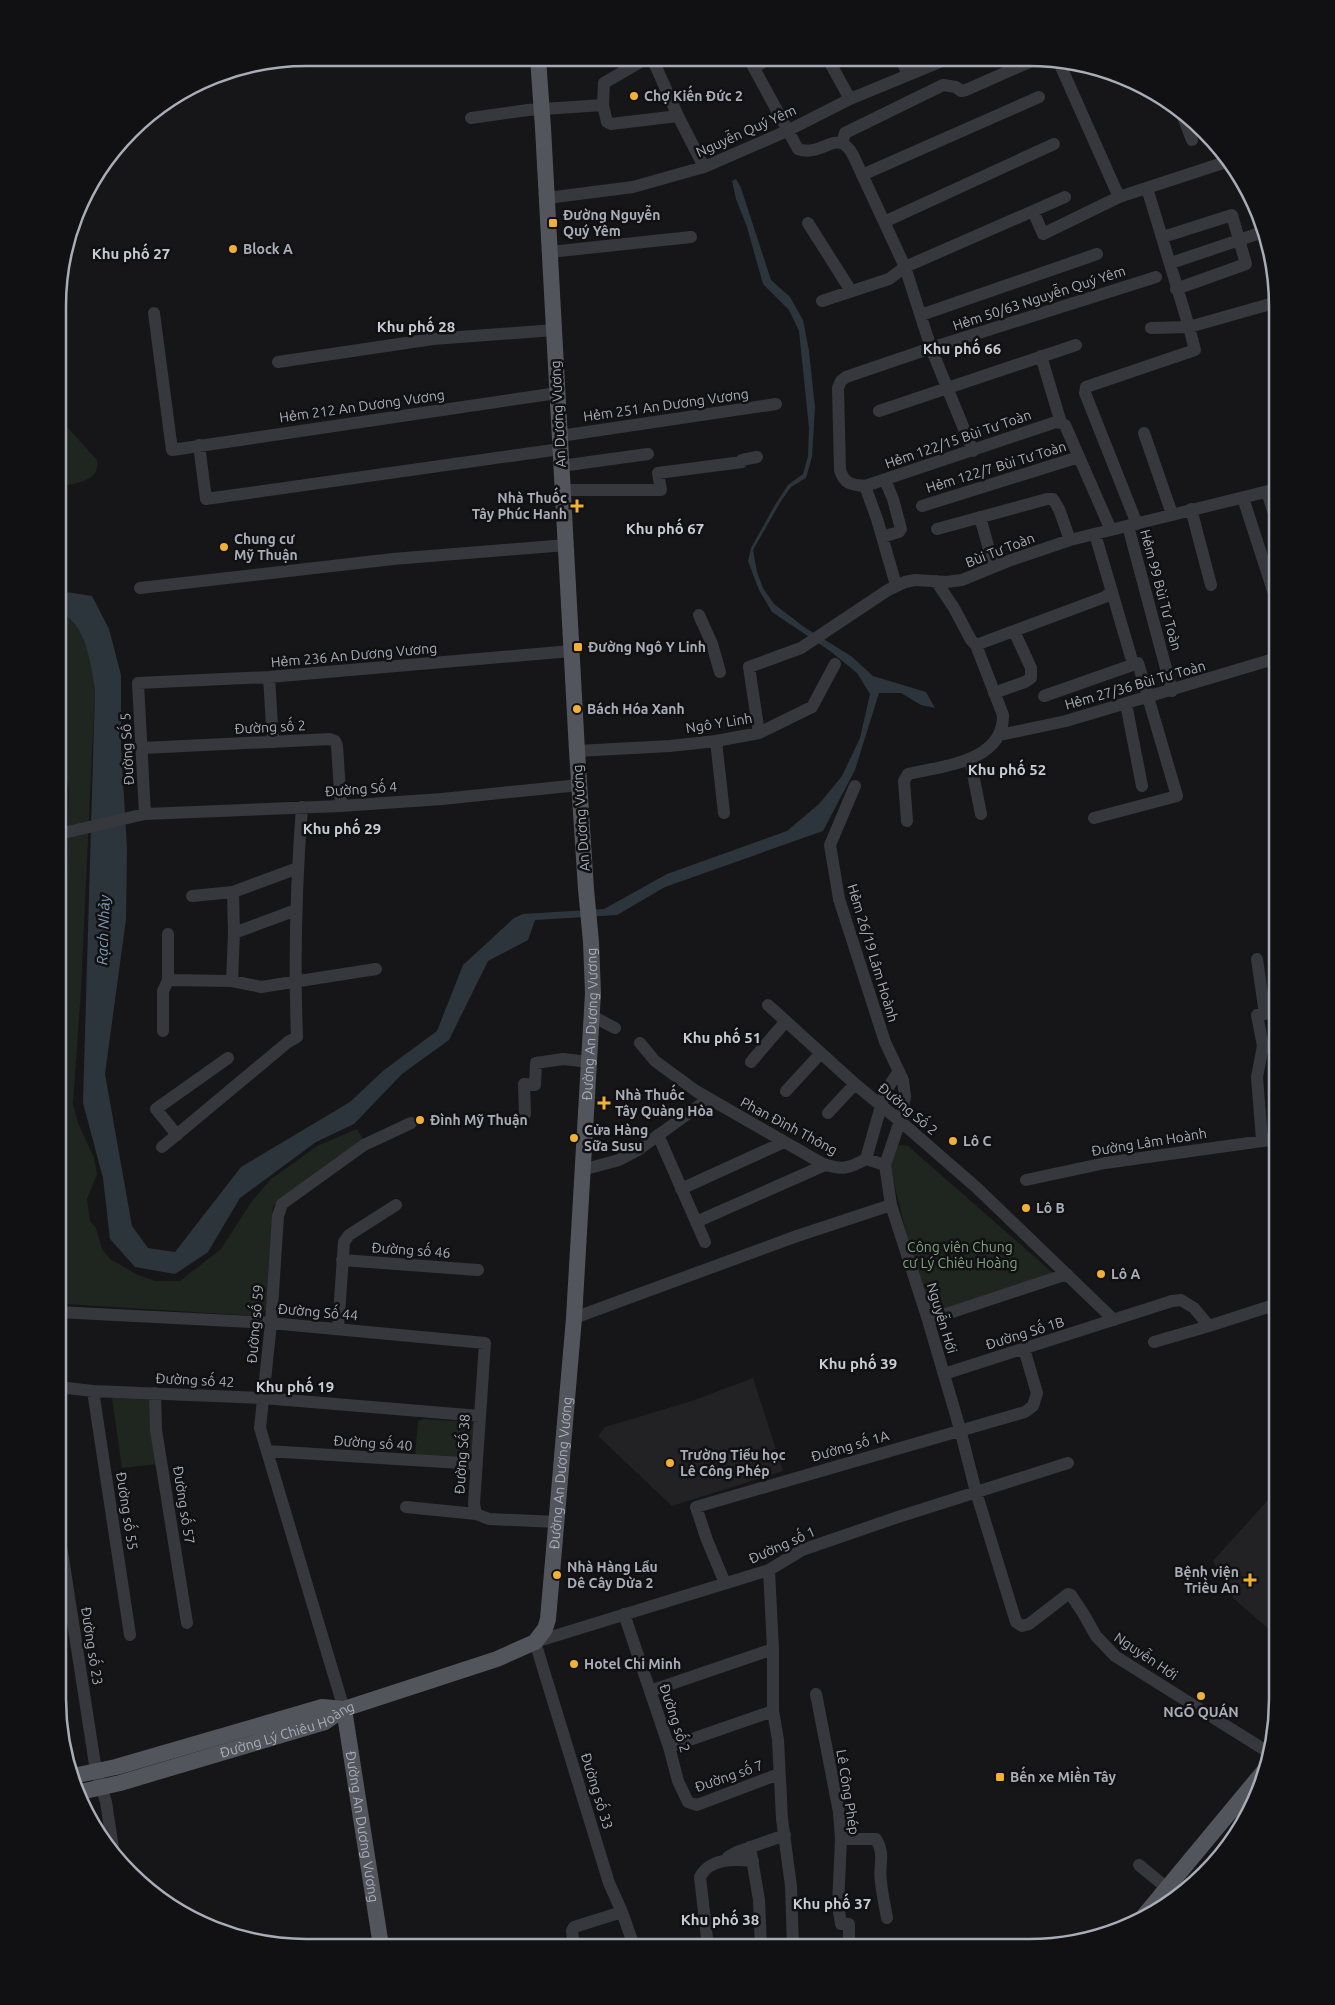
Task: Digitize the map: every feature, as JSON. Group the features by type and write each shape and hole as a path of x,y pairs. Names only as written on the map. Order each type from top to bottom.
{"main road":[{"name":"An Dương Vương","path":"539,66 586,889"},
{"name":"Đường An Dương Vương","path":"535,1642 545,1629 548,1619 574,1318 592,1016 591,942 586,889"},
{"path":"344,1709 497,1659 535,1642"},
{"name":"Đường Lý Chiêu Hoàng","path":"79,1775 322,1707 344,1709"},
{"name":"Đường An Dương Vương","path":"344,1709 381,1939"},
{"name":"Đường Lý Chiêu Hoàng","path":"85,1791 325,1722 344,1709"},
{"path":"1180,1885 1234,1816 1248,1795"},
{"path":"1234,1816 1242,1809"}],"street":[{"path":"633,66 604,82 603,105 607,122 611,124 678,116"},
{"path":"656,66 704,167"},
{"path":"753,66 798,149 807,152 834,142 842,143 849,148 905,267 931,348 973,451"},
{"path":"832,66 850,99"},
{"path":"904,66 908,75"},
{"name":"Nguyễn Quý Yêm","path":"547,198 633,187 704,167 787,131 850,99 928,66"},
{"path":"842,143 845,132 943,85 956,87 961,91 966,90 1020,66"},
{"path":"1062,68 1119,197"},
{"path":"862,174 1039,97"},
{"path":"471,118 542,109 603,105"},
{"path":"1186,125 1192,140"},
{"path":"884,222 1054,144"},
{"path":"1033,211 1043,234 1119,197 1221,163"},
{"path":"1147,188 1189,327"},
{"path":"822,300 889,279 905,267 1065,197"},
{"path":"1163,237 1232,216 1246,264 1176,289"},
{"path":"808,224 851,291"},
{"path":"1171,263 1257,234"},
{"path":"550,252 691,237"},
{"path":"921,315 1097,254"},
{"name":"Hẻm 50/63 Nguyễn Quý Yêm","path":"865,486 847,483 842,478 840,470 838,388 841,381 931,348 1156,277"},
{"path":"1151,328 1189,327 1269,304"},
{"name":"Hẻm 212 An Dương Vương","path":"154,313 172,450 557,393"},
{"name":"Hẻm 99 Bùi Tư Toàn","path":"1172,690 1132,525 1085,394 1086,387 1195,350 1189,327"},
{"path":"278,362 433,340 554,330"},
{"path":"880,411 1076,345"},
{"path":"1041,356 1061,423 1065,425 1111,530"},
{"name":"Hẻm 251 An Dương Vương","path":"199,445 206,499 560,443 776,404"},
{"name":"Hẻm 122/15 Bùi Tư Toàn","path":"865,486 1056,422 1061,423"},
{"path":"1144,433 1172,514"},
{"path":"561,466 648,454"},
{"path":"562,490 661,490 658,473 742,462 742,460 757,457"},
{"name":"Hẻm 122/7 Bùi Tư Toàn","path":"922,506 1079,457"},
{"path":"882,537 899,532 901,529 893,499 884,480"},
{"path":"865,486 896,585"},
{"name":"Bùi Tư Toàn","path":"759,733 749,667 792,652 810,643 896,585 915,580 962,580 1070,540 1269,491"},
{"path":"1243,498 1269,578"},
{"path":"937,529 1046,499 1053,499 1070,540"},
{"path":"1191,509 1211,585"},
{"path":"980,517 994,567"},
{"path":"1095,534 1131,657"},
{"path":"140,588 374,561 566,545"},
{"path":"907,821 905,777 908,774 970,759 987,749 1000,735 1003,715 976,645 971,640 954,608 936,581"},
{"path":"976,645 1105,597 1112,591"},
{"path":"700,615 712,644 720,672"},
{"path":"994,693 1031,678 1031,668 1014,632"},
{"name":"Hẻm 236 An Dương Vương","path":"138,683 269,677 572,651"},
{"name":"Hẻm 27/36 Bùi Tư Toàn","path":"1000,735 1066,721 1269,660"},
{"path":"1044,696 1138,663 1177,796 1094,818"},
{"name":"Ngô Y Linh","path":"577,751 716,741 759,733 812,707 835,664"},
{"path":"269,677 273,742"},
{"name":"Đường Số 5","path":"138,683 142,748 141,815"},
{"path":"1126,704 1142,786"},
{"name":"Đường số 2","path":"142,748 330,739 335,741 337,746 341,806"},
{"path":"716,741 724,813"},
{"path":"970,759 981,814"},
{"name":"Đường Số 4","path":"66,832 141,815 341,806 442,799 579,785"},
{"name":"Hẻm 26/19 Lâm Hoành","path":"855,786 830,845 839,899 885,1042 899,1071"},
{"path":"162,1147 288,1042 297,1037 295,982 296,910 302,808"},
{"path":"192,896 233,892 298,868"},
{"path":"232,981 233,892"},
{"path":"234,933 296,910"},
{"path":"163,1031 163,991 168,980 168,934"},
{"path":"1256,959 1263,1046 1257,1077 1262,1140"},
{"path":"168,980 232,981 261,987 376,969"},
{"name":"Đường Số 2","path":"768,1005 855,1084 977,1188 1114,1320"},
{"path":"592,1016 615,1028"},
{"path":"751,1062 786,1021"},
{"name":"Phan Đình Thông","path":"640,1043 655,1061 708,1099 825,1164 833,1168 850,1169 866,1159"},
{"path":"786,1091 821,1053"},
{"path":"177,1134 156,1109 228,1058"},
{"path":"525,1114 524,1084 535,1085 536,1064 563,1059 590,1062"},
{"path":"885,1165 866,1159 885,1092 899,1071"},
{"name":"Nguyễn Hới","path":"899,1071 903,1080 905,1097 900,1121 885,1165 891,1205 928,1320 976,1492 1016,1622 1022,1626 1028,1624 1068,1594 1071,1595 1096,1636 1115,1656 1263,1749"},
{"path":"828,1113 855,1084"},
{"path":"582,1170 619,1160 708,1099"},
{"name":"Đường số 59","path":"344,1709 260,1428 271,1323 278,1216 282,1204 364,1145 411,1123"},
{"path":"658,1135 705,1242"},
{"name":"Đường Lâm Hoành","path":"1026,1180 1105,1163 1269,1140"},
{"path":"681,1189 784,1142"},
{"path":"696,1222 825,1164"},
{"path":"338,1329 344,1242 350,1234 396,1205"},
{"path":"574,1318 797,1236 891,1205"},
{"name":"Đường số 46","path":"342,1260 478,1270"},
{"path":"928,1320 1067,1274"},
{"name":"Đường Số 1B","path":"944,1374 1163,1304 1181,1300 1194,1308 1209,1326"},
{"path":"1154,1342 1269,1307"},
{"name":"Đường Số 44","path":"66,1312 271,1323 485,1343"},
{"name":"Đường Số 38","path":"476,1514 474,1504 485,1343"},
{"name":"Đường số 1A","path":"725,1583 696,1507 1025,1412 1033,1406 1037,1392 1024,1349"},
{"name":"Đường số 42","path":"66,1388 93,1391 155,1392 263,1398 480,1416"},
{"name":"Đường số 55","path":"93,1391 130,1635"},
{"name":"Đường số 57","path":"155,1392 156,1430 187,1623"},
{"name":"Đường số 40","path":"267,1451 477,1464"},
{"name":"Đường số 1","path":"535,1642 769,1570 802,1550 1068,1463"},
{"path":"406,1507 476,1514 483,1518 557,1522"},
{"path":"769,1570 773,1649 773,1711 778,1740 782,1819 791,1886 794,1939"},
{"name":"Đường số 23","path":"66,1578 96,1771"},
{"name":"Đường số 2","path":"624,1614 669,1747 678,1781 688,1802"},
{"name":"Đường số 33","path":"535,1642 610,1883 632,1939"},
{"path":"650,1691 773,1649"},
{"name":"Lê Công Phép","path":"816,1694 839,1812 841,1839 838,1905 841,1924 849,1924 849,1939"},
{"path":"669,1747 773,1711"},
{"path":"96,1771 106,1802 112,1839"},
{"name":"Đường số 7","path":"688,1802 698,1805 780,1774"},
{"path":"727,1860 728,1856 736,1852 785,1835"},
{"path":"841,1839 876,1839 881,1848 880,1880 887,1918"},
{"path":"750,1847 759,1900 761,1939"},
{"path":"707,1939 700,1877 704,1869 727,1860 753,1860"},
{"path":"1139,1866 1170,1893"},
{"path":"573,1939 572,1931 574,1927 622,1912"}],"shaded area":[{"path":"753,1378 783,1471 672,1506 598,1436 605,1427 692,1401"},
{"name":"Bệnh viện Triều An","path":"1269,1499 1269,1629 1234,1599 1213,1561"}],"green space":[{"path":"66,426 97,460 95,473 91,477 85,481 66,485"},
{"path":"66,616 75,625 86,646 95,690 81,989 73,1104 78,1123 94,1158 97,1174 87,1199 90,1221 96,1228 102,1249 110,1259 138,1275 155,1281 180,1281 221,1249 252,1201 271,1179 317,1146 357,1129 363,1139 273,1206 266,1310 257,1316 66,1304 66,928 69,789 66,774"},
{"name":"Công viên Chung cư Lý Chiêu Hoàng","path":"900,1145 908,1146 1053,1273 930,1314 925,1309 890,1167 895,1148"},
{"path":"158,1397 166,1463 122,1468 112,1398"},
{"path":"424,1419 470,1422 474,1425 471,1456 468,1459 415,1456 418,1421"}],"water":[{"name":"Rạch Nhảy","path":"736,179 741,188 771,280 790,297 803,320 809,351 815,407 812,457 806,478 791,487 753,550 757,572 763,588 774,604 804,627 851,656 873,676 926,692 935,708 921,705 901,693 879,693 855,770 823,831 665,887 617,915 535,920 528,940 488,961 449,1040 402,1074 354,1124 316,1142 240,1198 208,1252 175,1274 135,1267 110,1239 103,1178 83,1103 95,690 86,646 75,625 66,616 66,592 92,596 109,629 121,675 121,747 127,848 126,919 105,1074 132,1226 148,1248 175,1252 241,1167 350,1102 384,1070 437,1031 463,965 514,918 523,914 604,909 667,874 787,831 819,804 842,776 860,738 870,694 857,673 830,651 772,612 759,590 748,561 751,548 775,505 788,485 803,474 808,456 809,428 799,331 789,310 763,284 732,181"}],"place":[{"name":"Chợ Kiến Đức 2","path":"634,96"},
{"name":"Đường Nguyễn Quý Yêm","path":"553,223"},
{"name":"Block A","path":"233,249"},
{"name":"Nhà Thuốc Tây Phúc Hanh","path":"577,506"},
{"name":"Chung cư Mỹ Thuận","path":"224,547"},
{"name":"Đường Ngô Y Linh","path":"578,647"},
{"name":"Bách Hóa Xanh","path":"577,709"},
{"name":"Nhà Thuốc Tây Quàng Hòa","path":"604,1103"},
{"name":"Đình Mỹ Thuận","path":"420,1120"},
{"name":"Cửa Hàng Sữa Susu","path":"574,1138"},
{"name":"Lô C","path":"953,1141"},
{"name":"Lô B","path":"1026,1208"},
{"name":"Lô A","path":"1101,1274"},
{"name":"Trường Tiểu học Lê Công Phép","path":"670,1463"},
{"name":"Nhà Hàng Lẩu Dê Cây Dừa 2","path":"557,1575"},
{"name":"Bệnh viện Triều An","path":"1250,1580"},
{"name":"Hotel Chi Minh","path":"574,1664"},
{"name":"NGÕ QUÁN","path":"1201,1696"},
{"name":"Bến xe Miền Tây","path":"1000,1777"}],"district":[{"name":"Khu phố 27","path":"131,253"},
{"name":"Khu phố 28","path":"416,326"},
{"name":"Khu phố 66","path":"962,348"},
{"name":"Khu phố 67","path":"665,528"},
{"name":"Khu phố 52","path":"1007,769"},
{"name":"Khu phố 29","path":"342,828"},
{"name":"Khu phố 51","path":"722,1037"},
{"name":"Khu phố 39","path":"858,1363"},
{"name":"Khu phố 19","path":"295,1386"},
{"name":"Khu phố 37","path":"832,1903"},
{"name":"Khu phố 38","path":"720,1919"}]}
